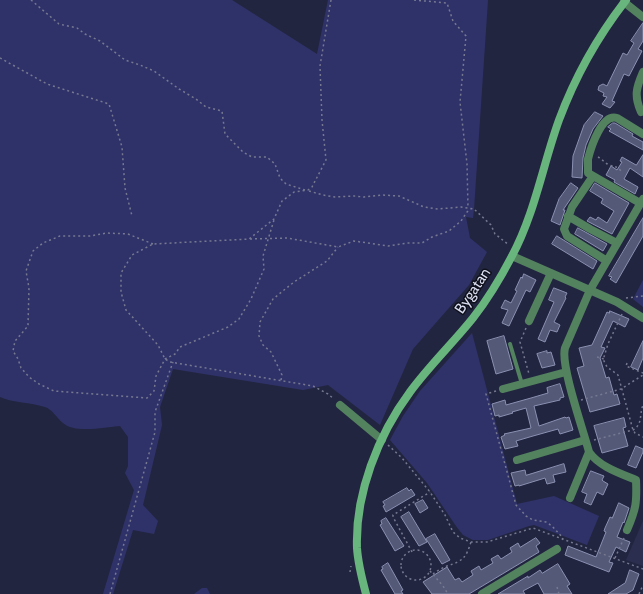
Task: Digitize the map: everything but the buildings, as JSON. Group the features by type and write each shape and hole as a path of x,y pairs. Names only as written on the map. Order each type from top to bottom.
{"street":[{"path":"625,1 643,17"},
{"name":"Bygatan","path":"366,594 357,549 358,527 366,479 382,440 392,420 409,393 473,317 490,294 512,256 535,197 560,118 570,93 600,38 625,1"},
{"path":"641,112 636,94 643,72"},
{"path":"627,530 635,512 636,480 602,465 594,460 589,452 566,372 564,352 590,290 642,201 588,172 588,160 598,132 609,118 613,116 643,134"},
{"path":"593,176 572,207 564,230 566,236 607,261"},
{"path":"568,216 617,243"},
{"path":"512,256 624,303 643,318"},
{"path":"529,321 550,273"},
{"path":"503,389 566,372"},
{"path":"340,405 382,440"},
{"path":"517,460 586,441"},
{"path":"570,498 589,452"},
{"path":"482,594 557,549"}],"lane":[{"path":"510,344 522,384"}],"path":[{"path":"31,0 59,24 77,28 85,34 100,41 125,60 154,71 206,107 222,111 225,134 243,152 252,157 267,157 275,164 280,178 286,184 335,197 364,197 382,194 399,196 424,207 438,209 461,207 474,209 491,225 494,234 510,246"},
{"path":"331,0 320,66 322,120 326,160 312,187 308,190 294,192 282,201 274,219 269,239 263,256 264,269 252,299 239,319 228,327 180,347 175,354 165,359 156,376 154,391 147,398 54,391 39,384 21,368 13,351 15,341 28,326 29,288 26,271 33,251 43,243 60,236 90,236 107,233 128,234 152,244 248,239 269,239 287,238 338,247 354,241 388,246 407,243 422,243 432,237 448,231 471,209"},
{"path":"414,0 446,3 453,20 466,36 460,102 467,164 468,208"},
{"path":"0,58 47,84 109,104 122,146 125,188 132,216"},
{"path":"590,155 604,160 621,171"},
{"path":"248,239 274,219"},
{"path":"152,244 132,256 121,273 121,292 126,310 158,345 165,359 170,362 313,386 328,394 340,405"},
{"path":"282,380 282,375 274,356 263,345 259,336 260,322 273,299 294,282 327,261 338,247"},
{"path":"643,296 624,303 608,344 604,359 608,367 618,375 633,430 635,433 643,437"},
{"path":"529,321 520,342 532,382"},
{"path":"597,357 604,359"},
{"path":"110,594 155,432 155,412 173,362"},
{"path":"628,363 626,366 643,374"},
{"path":"574,402 621,389 643,374"},
{"path":"586,441 633,430 640,425 640,413 643,405"},
{"path":"382,440 402,458 430,492 445,515 453,532 460,538 471,542 487,542 534,528 643,569"},
{"path":"412,552 393,515 430,492"},
{"path":"615,558 627,530"},
{"path":"433,574 462,560 468,552 471,542"},
{"path":"412,552 422,552 427,556 431,565 430,571 425,577 418,580 410,579 404,574 402,566 403,559 412,552"},
{"path":"430,571 448,594"},
{"path":"639,594 643,585"},
{"path":"557,587 559,594"}],"shaded area":[{"path":"0,0 232,0 317,54 328,0 488,0 474,209 473,218 466,217 470,238 487,252 469,285 413,349 380,425 328,385 303,390 173,369 160,407 162,425 143,505 158,521 154,534 133,530 113,594 103,594 134,490 125,473 128,466 128,437 120,426 90,429 75,428 63,423 48,408 0,397"},
{"path":"643,280 643,307 633,299"},
{"path":"472,333 517,504 554,496 599,516 587,545 534,525 488,540 473,540 463,535 427,483 390,440 403,416 420,391"},
{"path":"643,521 643,566 626,560"},
{"path":"202,588 207,588 210,594 194,594"}]}
